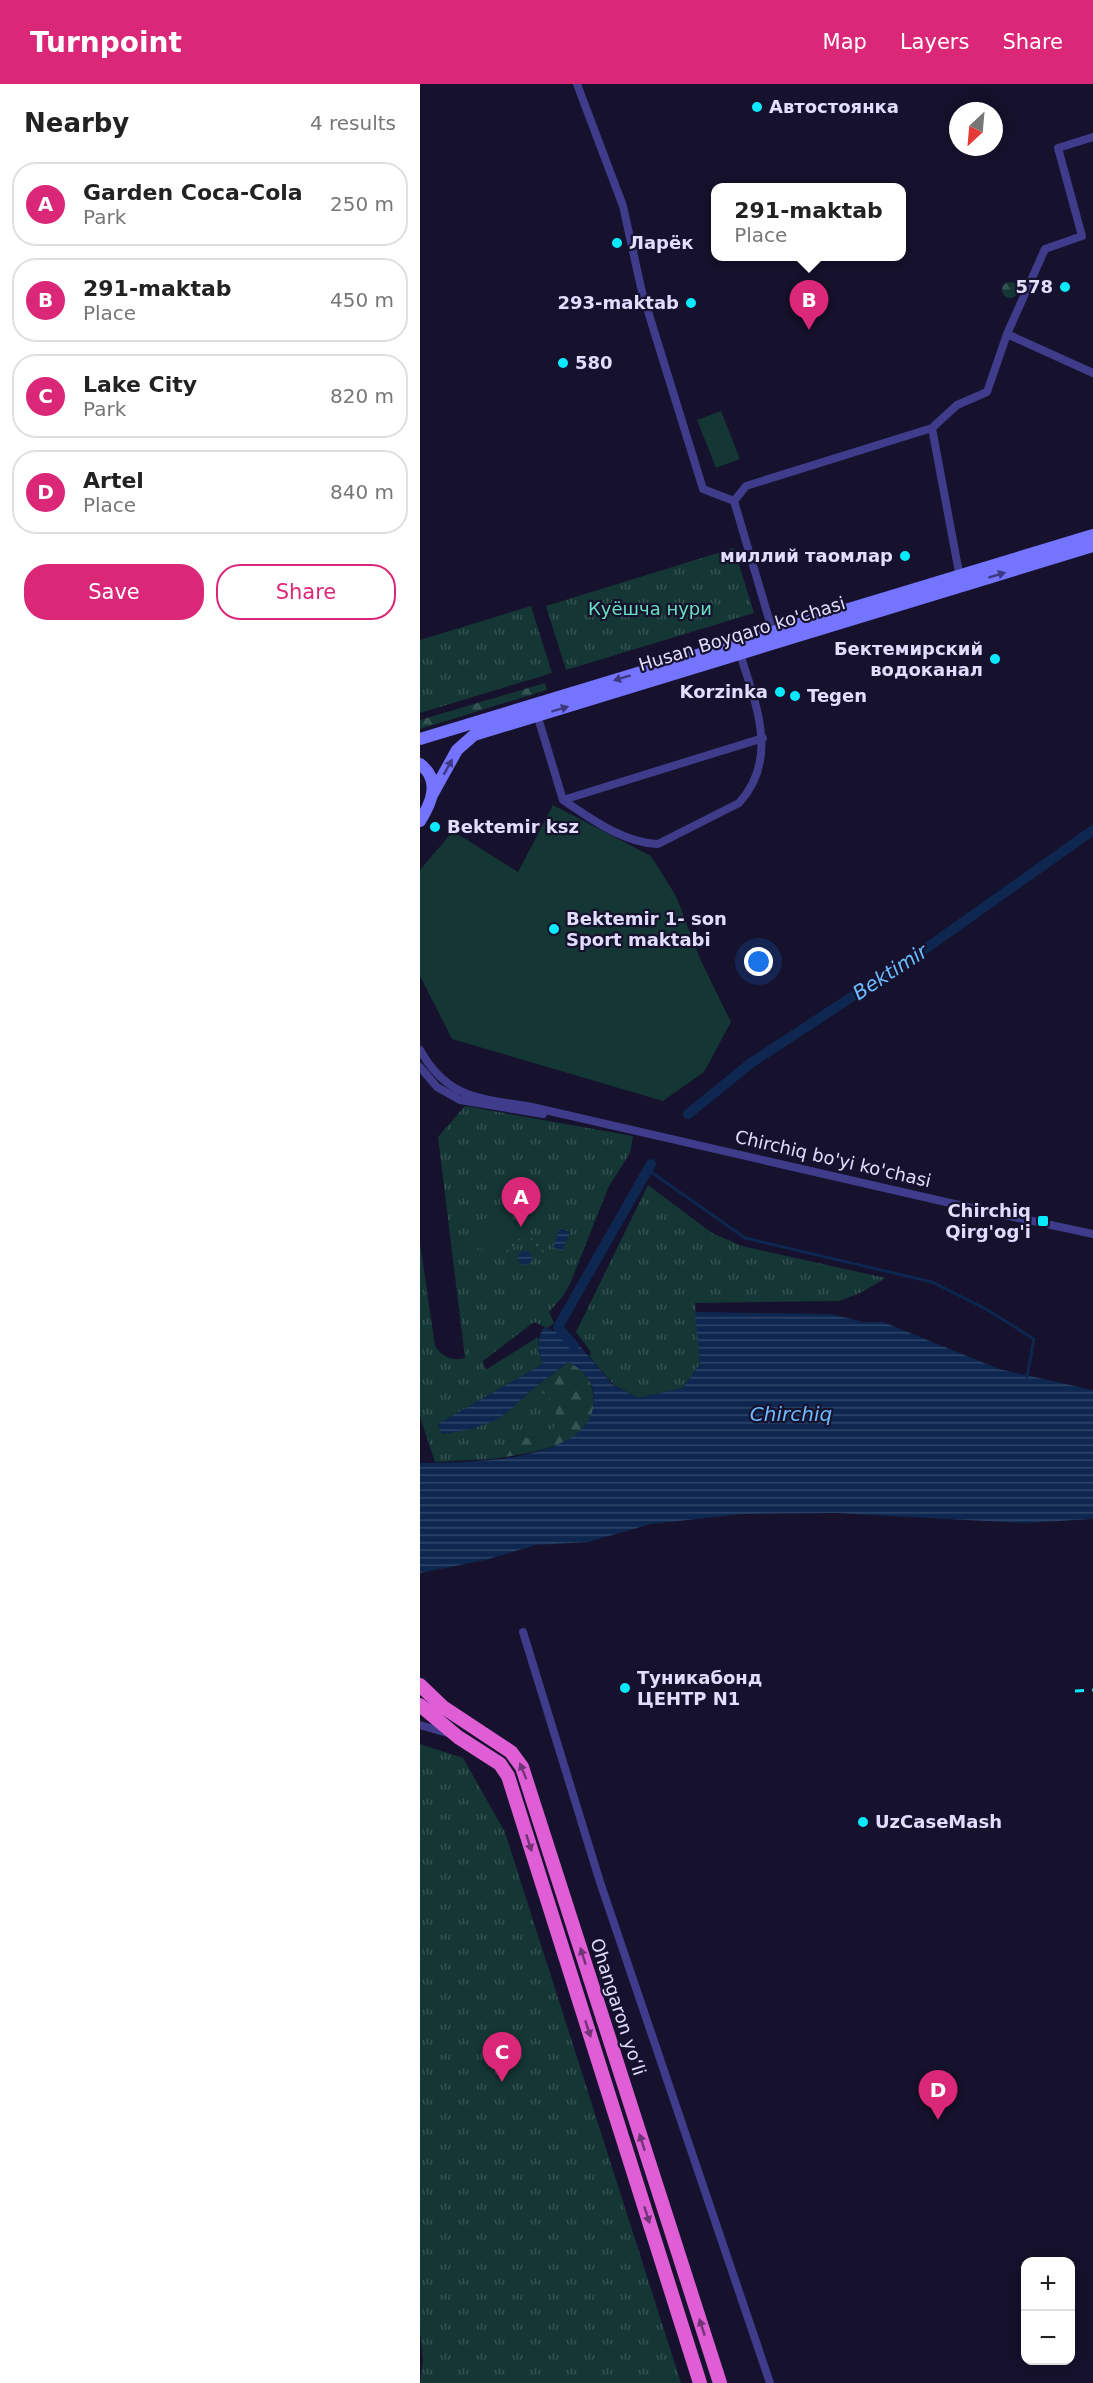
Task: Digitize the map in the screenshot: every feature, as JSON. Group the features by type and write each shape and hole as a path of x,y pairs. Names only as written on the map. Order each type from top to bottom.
{"highway":[{"name":"Ohangaron yoʻli","path":"420,1685 443,1707 511,1752 522,1767 720,2383"},
{"name":"Ohangaron yoʻli","path":"420,1705 458,1737 500,1764 508,1776 700,2383"}],"main road":[{"name":"Husan Boyqaro ko'chasi","path":"961,581 1093,535"},
{"name":"Husan Boyqaro ko'chasi","path":"420,739 536,710 961,581 1093,546"},
{"name":"Husan Boyqaro ko'chasi","path":"420,821 451,761 465,741 474,735 536,710"},
{"path":"420,764 431,777 434,786 432,795"}],"street":[{"path":"577,84 623,206 642,292 704,489 734,501"},
{"path":"734,501 746,486 932,428 957,405 987,392 1007,334 1044,249 1082,236 1058,148 1093,137"},
{"path":"1007,334 1093,373"},
{"path":"932,428 961,581"},
{"path":"734,501 774,638"},
{"path":"536,710 563,800 604,826 646,844 658,844 738,802 747,793 760,768 763,738 739,648"},
{"path":"563,800 763,738"},
{"name":"Chirchiq bo'yi ko'chasi","path":"420,1050 445,1083 463,1093 1093,1234"},
{"name":"Chirchiq bo'yi ko'chasi","path":"420,1066 437,1087 460,1100 531,1113 566,1116"},
{"path":"524,1632 600,1882 770,2383"},
{"path":"420,1725 458,1737"}],"green space":[{"path":"1007,282 1013,282 1018,290 1016,296 1007,298 1002,293 1002,287"},
{"path":"721,411 740,459 716,468 697,420"},
{"name":"Куёшча нури","path":"734,548 754,613 566,670 546,606"},
{"name":"Куёшча нури","path":"531,606 552,673 420,713 420,640"},
{"path":"545,683 547,690 420,729 420,720"},
{"name":"Bektemir 1- son Sport maktabi","path":"553,805 651,856 676,896 701,961 731,1022 704,1072 663,1101 452,1039 420,976 420,870 453,831 518,872"},
{"path":"465,1106 633,1136 630,1153 609,1186 570,1284 549,1312 554,1323 547,1328 534,1322 483,1361 487,1369 538,1337 539,1353 543,1364 438,1424 442,1434 471,1429 520,1401 531,1390 539,1391 550,1397 556,1413 555,1427 538,1436 516,1439 508,1443 492,1459 435,1462 420,1417 420,1243 435,1346 448,1357 465,1358 438,1137"},
{"path":"648,1185 712,1233 742,1246 886,1278 860,1293 839,1301 695,1303 700,1364 683,1388 638,1398 614,1385 589,1356 591,1352 576,1332"},
{"path":"501,1212 511,1230 501,1252 477,1248 474,1223"},
{"path":"525,1237 524,1244 514,1245 511,1255 505,1254 512,1242"},
{"path":"531,1238 542,1246 546,1260 540,1259 539,1249 530,1245"},
{"path":"568,1362 585,1374 592,1388 593,1411 586,1425 574,1436 559,1444 542,1450 492,1459 500,1449 515,1439 538,1436 554,1427 556,1413 553,1402 545,1394 531,1390"},
{"path":"420,1744 463,1758 505,1832 681,2383 420,2383 423,2360 420,2332"}],"water":[{"path":"560,1228 570,1232 562,1251 553,1247"},
{"path":"525,1251 530,1253 532,1258 530,1263 525,1265 520,1263 518,1258 520,1253"},
{"name":"Chirchiq","path":"695,1312 830,1314 864,1322 883,1322 999,1369 1093,1390 1093,1519 1025,1523 835,1513 742,1514 651,1524 588,1542 536,1545 485,1560 420,1573 420,1463 495,1459 525,1455 552,1447 574,1435 589,1419 594,1397 592,1385 578,1368 568,1362 496,1420 471,1429 442,1434 438,1424 543,1364 539,1345 544,1327 574,1339 613,1385 638,1398 683,1388 700,1364"}],"waterway":[{"name":"Bektimir","path":"688,1114 751,1063 928,947 1093,830"},
{"name":"Bektimir","path":"574,1346 558,1327 651,1164"},
{"path":"647,1169 745,1238 932,1282 986,1309 1034,1339 1027,1377"}],"railway":[{"path":"1075,1691 1093,1690"}],"place":[{"name":"Автостоянка","path":"757,107"},
{"name":"Ларёк","path":"617,243"},
{"name":"578","path":"1065,287"},
{"name":"293-maktab","path":"691,303"},
{"name":"291-maktab","path":"809,330"},
{"name":"580","path":"563,363"},
{"name":"миллий таомлар","path":"905,556"},
{"name":"Бектемирский водоканал","path":"995,659"},
{"name":"Korzinka","path":"780,692"},
{"name":"Tegen","path":"795,696"},
{"name":"Bektemir ksz","path":"435,827"},
{"name":"Bektemir 1- son Sport maktabi","path":"554,929"},
{"name":"Chirchiq Qirg'og'i","path":"1043,1221"},
{"name":"Garden Coca-Cola","path":"521,1227"},
{"name":"Туникабонд ЦЕНТР N1","path":"625,1688"},
{"name":"UzCaseMash","path":"863,1822"},
{"name":"Lake City","path":"502,2082"},
{"name":"Artel","path":"938,2120"}]}
